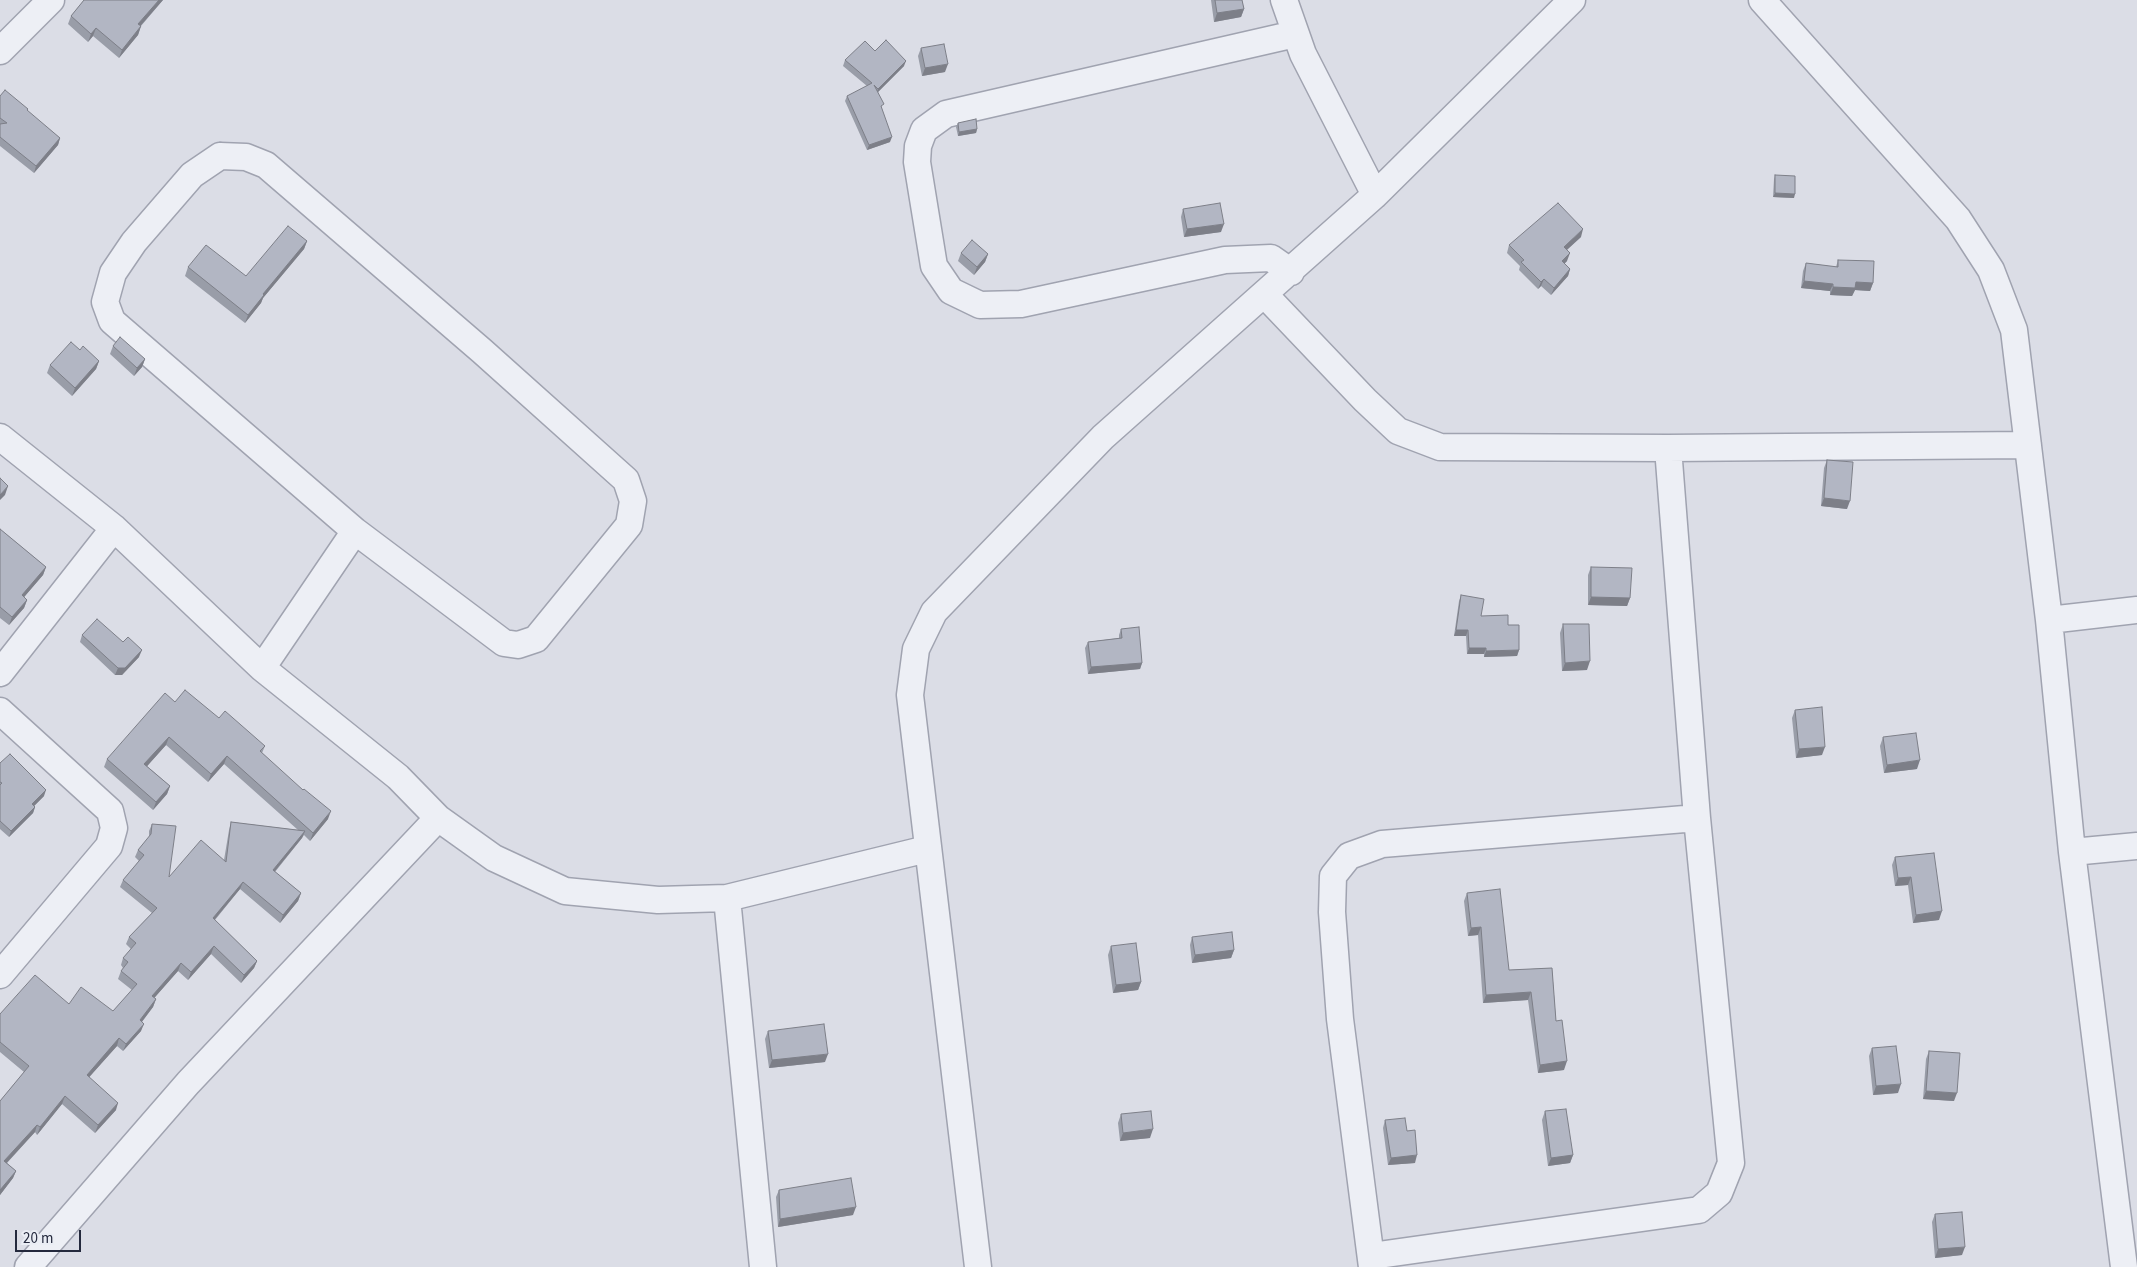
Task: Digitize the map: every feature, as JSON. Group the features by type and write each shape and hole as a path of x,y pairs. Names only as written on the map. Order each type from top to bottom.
{"street":[{"path":"0,52 51,0"},
{"path":"1284,0 1295,34 1312,71 1375,195"},
{"path":"978,1267 910,695 916,650 934,612 1103,437 1291,272 1375,195 1572,0"},
{"path":"1762,0 1958,219 1991,270 2014,330 2049,620 2072,852 2124,1267"},
{"path":"1291,272 1270,258 1225,260 1021,304 980,305 951,291 934,266 917,162 918,146 924,130 946,114 1295,34"},
{"path":"220,156 246,157 266,165 482,352 626,480 633,501 629,525 536,639 518,645 504,644 355,531 112,321 104,302 113,273 134,242 192,175 220,156"},
{"path":"1264,294 1365,400 1398,431 1440,447 1668,448 2028,445"},
{"path":"0,437 114,528 262,668 398,777 438,818 494,858 565,890 658,900 727,898 927,849"},
{"path":"1668,448 1697,818 1731,1163 1719,1193 1699,1210 1372,1261 1340,1019 1332,912 1333,876 1350,856 1382,844 1697,818"},
{"path":"0,673 114,528"},
{"path":"262,668 355,531"},
{"path":"2049,620 2137,610"},
{"path":"0,712 110,811 114,828 109,846 0,975"},
{"path":"28,1267 188,1083 438,818"},
{"path":"2072,852 2137,846"},
{"path":"727,898 763,1267"}],"building":[{"path":"84,0 159,0 138,24 141,26 122,50 96,28 91,34 71,16"},
{"path":"1215,0 1242,0 1244,9 1217,13"},
{"path":"886,40 906,61 878,89 874,85 884,104 881,106 892,137 869,145 847,96 872,83 845,60 865,41 875,51"},
{"path":"944,44 948,64 925,68 921,48"},
{"path":"5,90 60,138 36,166 0,137 0,124 7,123 0,118 0,96"},
{"path":"976,119 977,129 959,132 958,123"},
{"path":"1775,175 1795,176 1795,194 1775,193"},
{"path":"1220,203 1224,224 1187,229 1183,209"},
{"path":"1558,203 1583,229 1564,247 1570,253 1562,261 1570,269 1554,288 1544,279 1541,282 1521,262 1524,260 1509,245"},
{"path":"288,226 307,241 248,315 188,267 206,245 246,276"},
{"path":"972,240 988,254 977,267 961,253"},
{"path":"1838,260 1874,261 1873,283 1856,282 1855,288 1833,287 1833,284 1804,281 1806,263 1838,267"},
{"path":"120,337 145,359 137,368 113,346"},
{"path":"71,342 80,350 83,346 99,361 75,388 50,365"},
{"path":"1827,460 1853,462 1850,501 1824,498"},
{"path":"0,478 8,486 0,495"},
{"path":"0,529 46,567 22,595 27,600 12,617 0,607"},
{"path":"1591,567 1632,568 1630,598 1591,597"},
{"path":"1461,595 1484,599 1481,616 1508,615 1508,625 1519,625 1519,650 1486,651 1486,648 1469,648 1468,630 1456,630"},
{"path":"97,619 123,642 128,637 142,650 125,668 118,668 82,635"},
{"path":"1563,624 1589,624 1590,661 1565,663"},
{"path":"1139,627 1142,663 1091,667 1088,642 1122,638 1121,629"},
{"path":"185,690 219,718 225,711 265,746 260,751 303,790 331,811 313,833 227,756 211,774 169,737 144,764 170,786 156,802 107,759 165,693 175,702"},
{"path":"1822,707 1825,747 1799,749 1795,710"},
{"path":"1916,733 1920,760 1887,765 1883,737"},
{"path":"10,754 46,790 32,804 35,807 11,831 0,821 0,785 2,783 0,782 0,763"},
{"path":"231,822 305,831 273,870 301,893 283,915 243,882 213,918 257,961 244,975 214,946 191,972 181,963 152,996 156,999 140,1020 144,1024 126,1044 119,1038 87,1075 118,1103 98,1125 65,1096 40,1127 37,1125 4,1161 16,1171 0,1190 0,1101 29,1066 0,1042 0,1014 35,975 69,1004 81,987 113,1011 137,984 121,971 128,962 123,958 136,943 129,937 157,908 123,880 144,855 138,850 151,834 152,824 176,826 169,877 201,840 226,862"},
{"path":"1934,853 1942,911 1916,915 1911,877 1898,878 1895,857"},
{"path":"1500,889 1509,970 1552,968 1556,1021 1562,1020 1567,1061 1540,1065 1531,992 1486,995 1481,927 1471,928 1467,893"},
{"path":"1232,932 1234,950 1195,955 1192,937"},
{"path":"1136,943 1141,982 1116,985 1111,946"},
{"path":"824,1024 828,1054 772,1060 768,1031"},
{"path":"1896,1046 1901,1084 1876,1086 1872,1048"},
{"path":"1929,1051 1960,1053 1957,1093 1926,1091"},
{"path":"1566,1109 1573,1155 1551,1158 1545,1111"},
{"path":"1151,1111 1153,1129 1123,1133 1121,1114"},
{"path":"1405,1118 1407,1131 1415,1130 1417,1155 1391,1158 1385,1120"},
{"path":"851,1178 856,1207 780,1219 779,1190"},
{"path":"1962,1212 1965,1247 1938,1249 1935,1214"}]}
